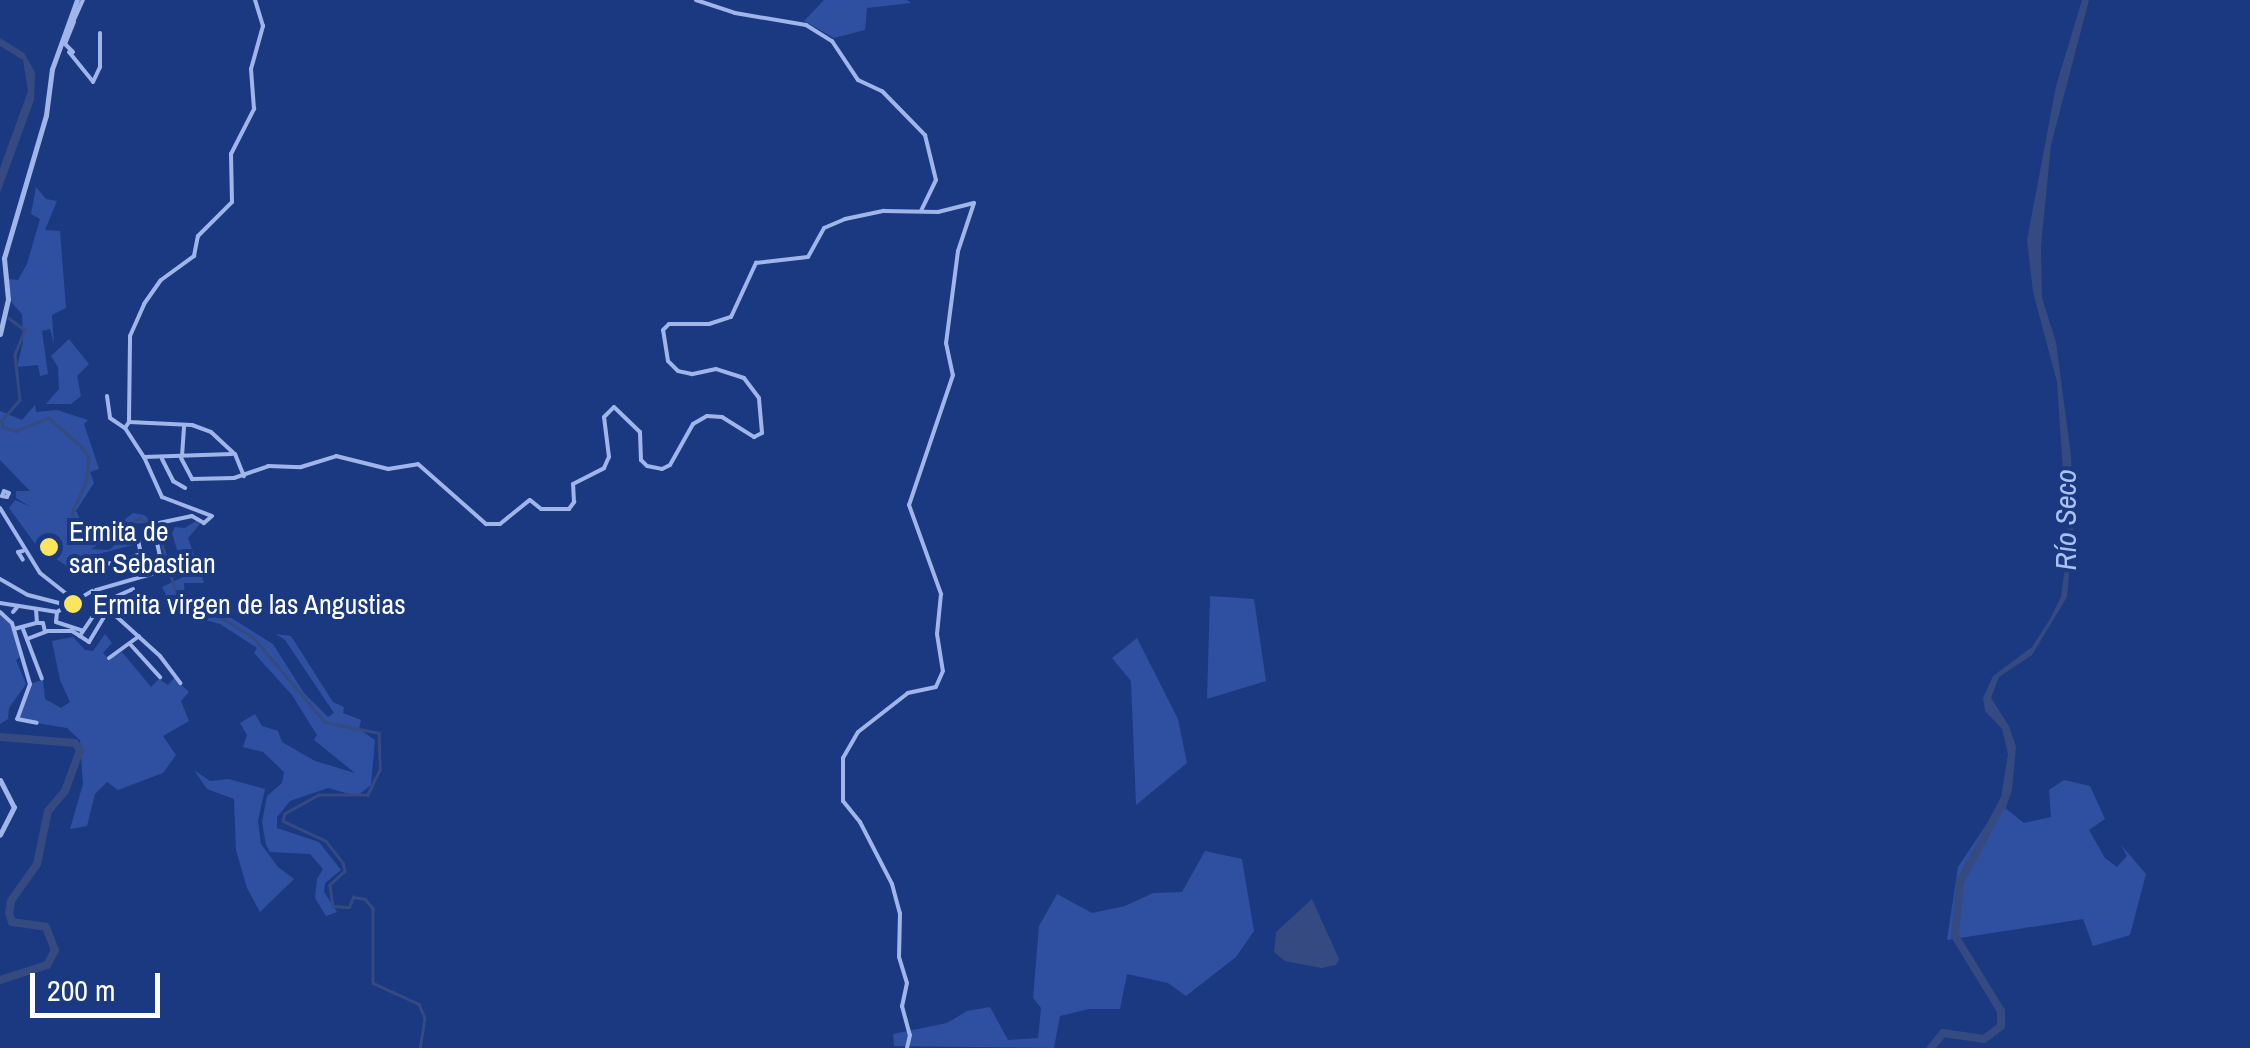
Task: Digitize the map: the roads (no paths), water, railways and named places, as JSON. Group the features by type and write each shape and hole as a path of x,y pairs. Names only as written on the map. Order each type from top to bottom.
{"street":[{"path":"0,334 8,299 4,258 80,0"},
{"path":"125,428 130,422 130,336 144,304 161,280 194,256 198,236 232,202 231,154 254,109 251,69 263,26 255,0"},
{"path":"696,0 734,13 806,25 832,41 858,80 882,92 925,135 936,180 922,211"},
{"path":"71,21 65,44 94,82 100,67 100,33"},
{"path":"184,424 182,457 192,479 244,476 268,466 301,467 336,456 388,468 418,464 486,524 500,524 530,500 541,508 570,509 574,502 573,484 604,468 609,458 604,417 614,407 640,432 641,460 646,466 662,469 670,465 693,424 707,416 722,417 754,437 762,434 763,422 752,387 744,378 716,370 692,374 678,371 668,361 663,330 669,324 709,324 731,317 756,263 808,257 824,228 884,211 938,212 974,203 960,241 946,343 954,374 909,504 941,594 936,634 943,671 936,688 908,693 858,732 850,743 842,770 843,801 860,822 900,914 899,957 907,983 902,1006 910,1035 908,1048"},
{"path":"107,396 110,418 125,428 144,457 162,497 212,516 204,524 185,516 158,524 155,533 160,568 96,590 102,603 180,683"},
{"path":"130,422 184,424 211,432 235,454 244,476"},
{"path":"144,457 235,454"},
{"path":"162,458 173,481 184,488"},
{"path":"5,498 0,506 40,573 73,599"},
{"path":"138,540 145,574"},
{"path":"22,551 18,552 23,560"},
{"path":"87,570 141,554"},
{"path":"0,579 28,595 67,605"},
{"path":"82,634 102,603 133,589"},
{"path":"54,599 59,590"},
{"path":"92,591 59,610 56,622 82,634 89,642 108,609 138,598"},
{"path":"0,604 59,610 67,615"},
{"path":"13,612 18,606"},
{"path":"36,609 36,623"},
{"path":"0,612 14,630 30,684 17,718 20,723 37,722"},
{"path":"26,617 27,639 42,679"},
{"path":"14,630 44,623 44,632"},
{"path":"27,639 44,632 82,634"},
{"path":"108,658 138,636"},
{"path":"130,644 160,677"},
{"path":"0,780 14,806 0,834"}],"waterway":[{"path":"9,318 25,330 15,355 20,400 2,421 3,427 16,431 49,418 82,447 89,457 87,480 72,514 92,544 140,518 154,526"},
{"path":"158,529 182,614 217,615 253,637 325,722 379,733 380,770 368,795 319,795 285,814 283,821 326,841 343,863 345,871 330,885 333,906 349,907 353,897 365,899 373,908 373,983 419,1004 425,1018 420,1048"},
{"path":"0,737 75,743 80,750 65,791 48,811 37,864 11,901 9,913 12,922 46,927 55,950 47,965 0,980"},
{"name":"Río Seco","path":"1931,1048 1943,1033 1984,1039 2001,1026 2001,1011 1955,936 1960,882 2005,798"}],"place":[{"name":"Ermita de san Sebastian","path":"49,547"},
{"name":"Ermita virgen de las Angustias","path":"73,604"}]}
